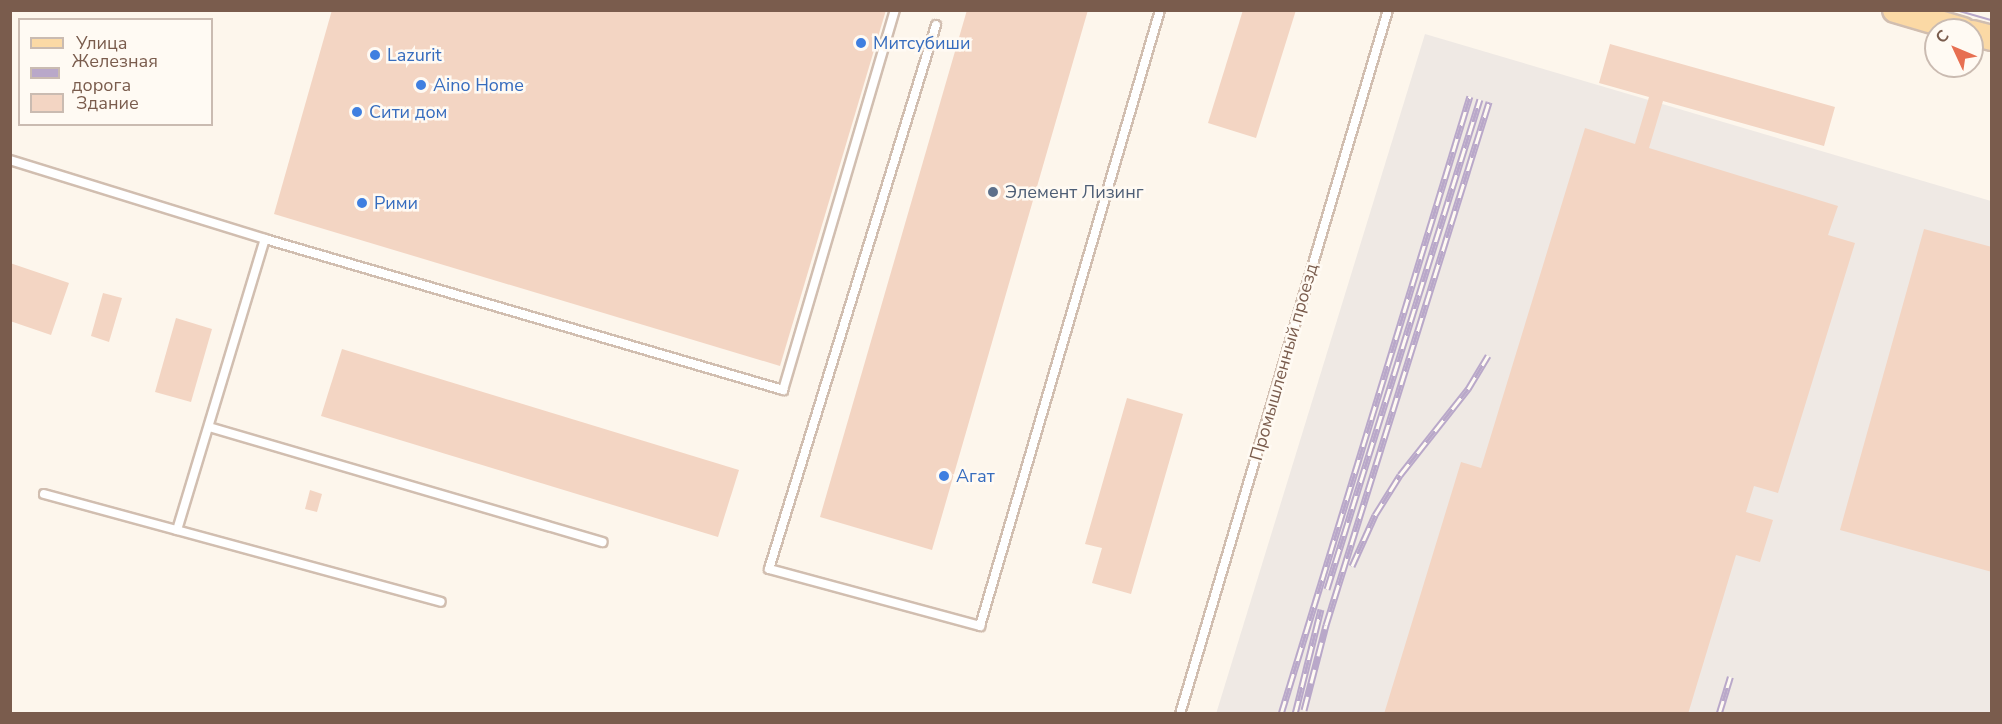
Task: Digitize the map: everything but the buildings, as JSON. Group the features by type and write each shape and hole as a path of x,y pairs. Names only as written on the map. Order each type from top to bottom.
{"main road":[{"path":"1895,10 1924,19"}],"lane":[{"path":"10,160 265,239 783,390 895,10"},
{"path":"936,25 769,569 980,626 1160,10"},
{"name":"Промышленный проезд","path":"1180,714 1388,10"},
{"path":"177,530 265,239"},
{"path":"209,427 603,542"},
{"path":"44,494 441,602"}],"shaded area":[{"path":"1425,34 1991,201 1991,713 1216,714"}],"tram line":[{"path":"1956,10 1992,20"}],"railway":[{"path":"1281,714 1470,96"},
{"path":"1327,589 1480,99"},
{"path":"1304,710 1326,625 1489,102"},
{"path":"1352,566 1375,515 1400,475 1468,389 1488,356"},
{"path":"1295,714 1321,609"},
{"path":"1719,714 1730,677"}],"place":[{"name":"Митсубиши","path":"861,43"},
{"name":"Lazurit","path":"375,55"},
{"name":"Aino Home","path":"421,85"},
{"name":"Сити дом","path":"357,112"},
{"name":"Элемент Лизинг","path":"993,192"},
{"name":"Рими","path":"362,203"},
{"name":"Агат","path":"944,476"}]}
